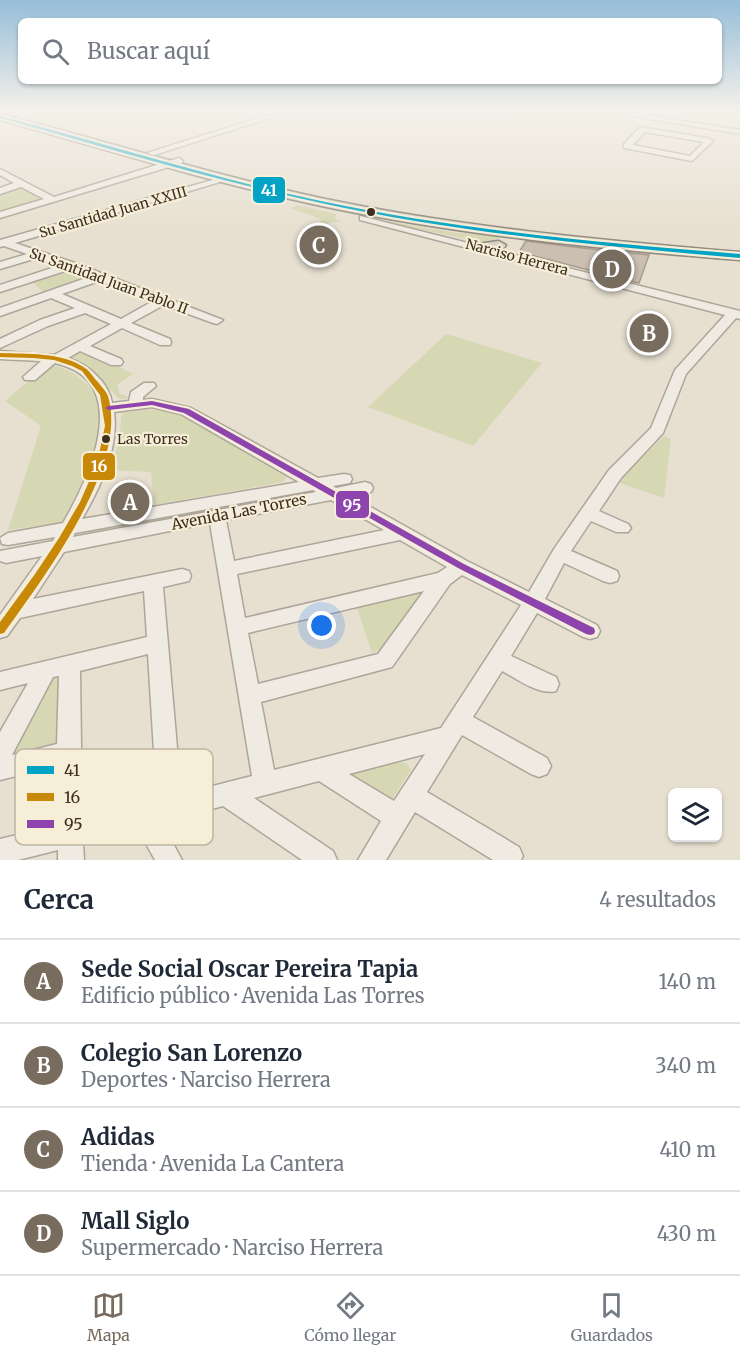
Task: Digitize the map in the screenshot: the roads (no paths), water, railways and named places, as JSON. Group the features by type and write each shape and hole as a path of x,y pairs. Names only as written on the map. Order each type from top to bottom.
{"highway":[{"path":"112,151 161,166 504,240 740,256"},
{"path":"145,151 152,153 161,166 298,191 368,212"},
{"path":"482,247 504,240 740,249"}],"street":[{"path":"152,153 158,151"},
{"path":"649,151 691,159 701,151"},
{"path":"0,214 114,182 161,166"},
{"path":"3,175 53,200"},
{"name":"Su Santidad Juan XXIII","path":"1,243 226,179"},
{"path":"0,190 23,183"},
{"name":"Narciso Herrera","path":"368,212 482,247"},
{"name":"Narciso Herrera","path":"504,240 736,314"},
{"name":"Su Santidad Juan Pablo II","path":"1,243 39,254 217,320"},
{"path":"0,266 39,254"},
{"path":"0,289 70,266"},
{"path":"0,312 100,277"},
{"path":"52,294 165,342"},
{"path":"30,377 54,358 162,301"},
{"path":"0,344 45,323 87,308"},
{"path":"371,860 533,603 560,554 615,474 658,430 680,373 736,314"},
{"path":"80,346 116,362"},
{"path":"0,355 54,358 86,371 100,386 109,408 105,440 98,467 70,528 60,546 0,630"},
{"path":"136,404 136,395 149,386"},
{"path":"109,408 136,404 167,405 186,411 461,566 590,631"},
{"name":"Avenida Las Torres","path":"344,478 70,528 7,547 60,546 365,488"},
{"path":"588,513 622,528"},
{"path":"217,516 265,784"},
{"path":"227,569 402,533"},
{"path":"560,554 610,576"},
{"path":"248,696 385,661 444,579 461,566"},
{"path":"14,611 182,576"},
{"path":"237,628 444,579"},
{"path":"153,582 158,643 161,749"},
{"path":"0,681 158,643"},
{"path":"498,659 548,684"},
{"path":"68,749 70,664"},
{"path":"0,754 47,669"},
{"path":"213,797 321,769 454,729 539,766"},
{"path":"0,769 15,765"},
{"path":"321,769 398,818"},
{"path":"226,794 324,860"},
{"path":"411,796 510,856"},
{"path":"0,852 28,845"},
{"path":"159,845 169,860"}],"place":[{"name":"Adidas","path":"319,245"},
{"name":"Mall Siglo","path":"612,269"},
{"name":"Colegio San Lorenzo","path":"649,333"},
{"name":"Las Torres","path":"106,439"},
{"name":"Sede Social Oscar Pereira Tapia","path":"130,502"}]}
